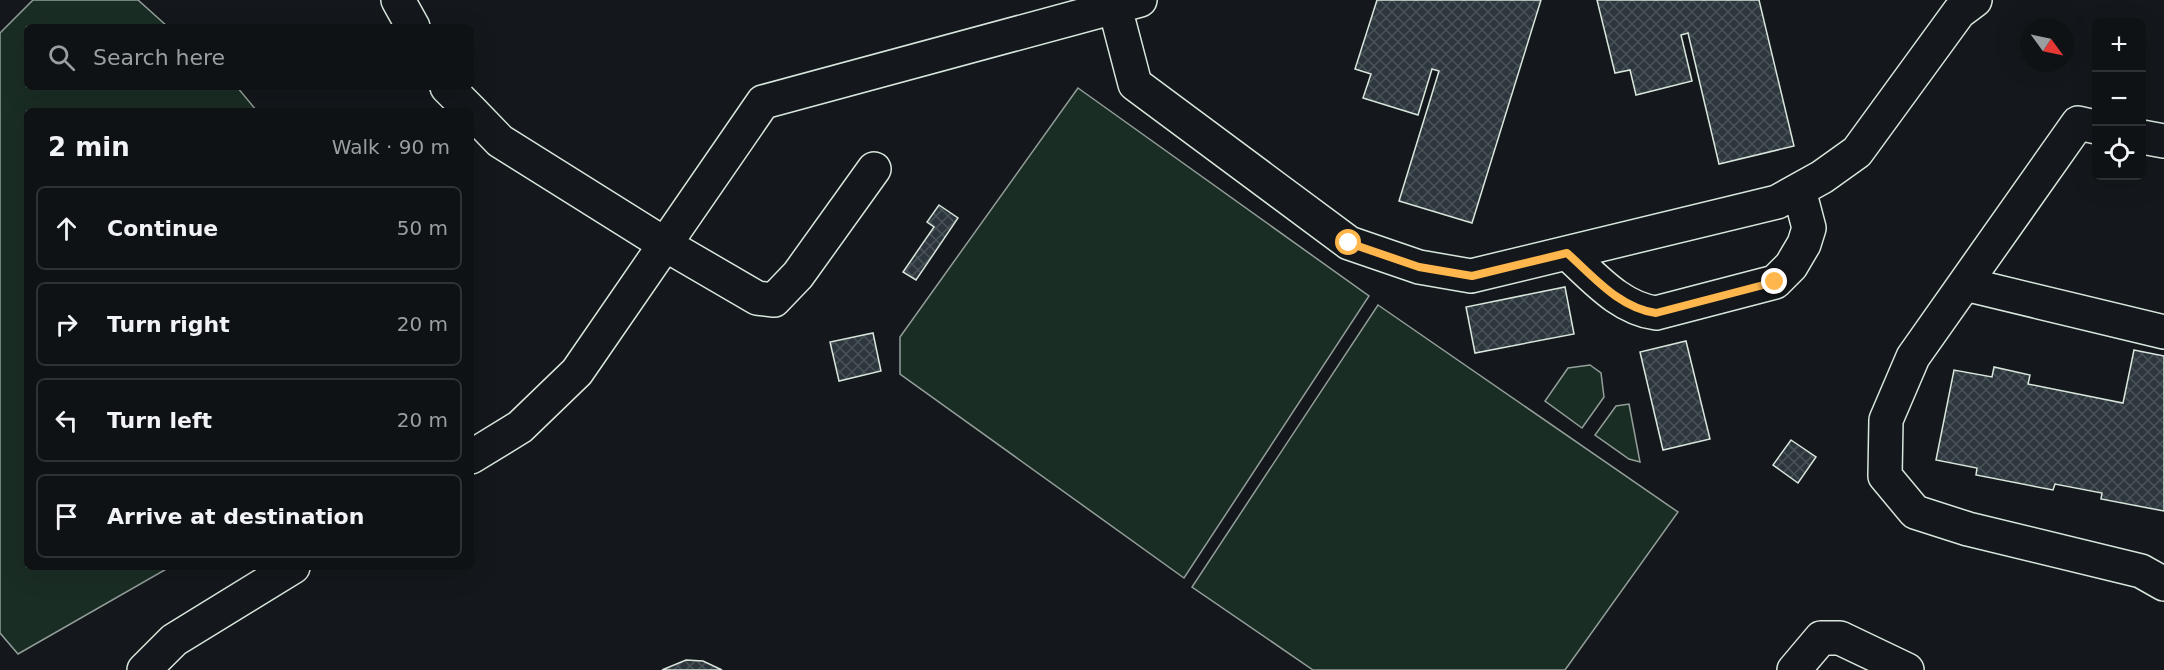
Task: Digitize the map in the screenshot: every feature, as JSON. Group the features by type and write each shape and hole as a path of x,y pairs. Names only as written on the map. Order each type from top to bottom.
{"lane":[{"path":"398,0 411,24"},
{"path":"474,455 520,427 577,372 763,102 1122,2 1135,84 1349,243 1419,267 1472,276 1777,202 1799,190 1857,152 1959,12 1975,0"},
{"path":"450,90 468,108"},
{"path":"474,114 500,141 666,245 757,298 774,300 798,275 874,169"},
{"path":"2092,126 2078,123 1913,357 1886,420 1885,476 1915,512 1968,529 2141,570 2164,584"},
{"path":"2146,137 2164,141"},
{"path":"1567,253 1622,302 1656,313 1775,282 1791,266 1804,244 1809,228 1799,190"},
{"path":"1965,284 2164,332"},
{"path":"144,670 174,640 288,570"},
{"path":"1794,670 1821,638 1840,638 1907,670"}],"green space":[{"path":"33,0 138,0 165,24 24,24 24,90 240,90 254,108 24,108 24,570 165,570 18,654 0,633 0,33"},
{"path":"1078,88 1369,296 1184,578 900,374 900,337"},
{"path":"1378,305 1678,512 1565,670 1313,670 1192,587"},
{"path":"1590,365 1601,373 1604,397 1582,428 1545,401 1568,368"},
{"path":"1629,404 1640,462 1629,459 1595,435 1616,406"}],"building":[{"path":"1377,0 1541,0 1472,223 1399,201 1439,71 1432,69 1418,115 1363,98 1371,74 1355,69"},
{"path":"1597,0 1759,0 1794,146 1719,164 1688,33 1681,35 1692,81 1636,95 1630,70 1615,73"},
{"path":"939,205 958,218 916,280 903,272 934,227 927,222"},
{"path":"1565,287 1574,334 1475,353 1466,307"},
{"path":"873,333 881,371 839,381 830,342"},
{"path":"1686,341 1710,439 1663,450 1640,352"},
{"path":"2134,350 2164,356 2164,511 2101,499 2102,493 2055,484 2053,490 1976,475 1977,468 1936,460 1954,370 1992,377 1994,367 2030,375 2028,384 2123,403"},
{"path":"1791,440 1816,457 1798,483 1773,465"},
{"path":"686,660 703,661 722,670 662,670"}],"route":[{"path":"1349,243 1419,267 1472,276 1567,253 1622,302 1643,311 1656,313 1775,282"}]}
